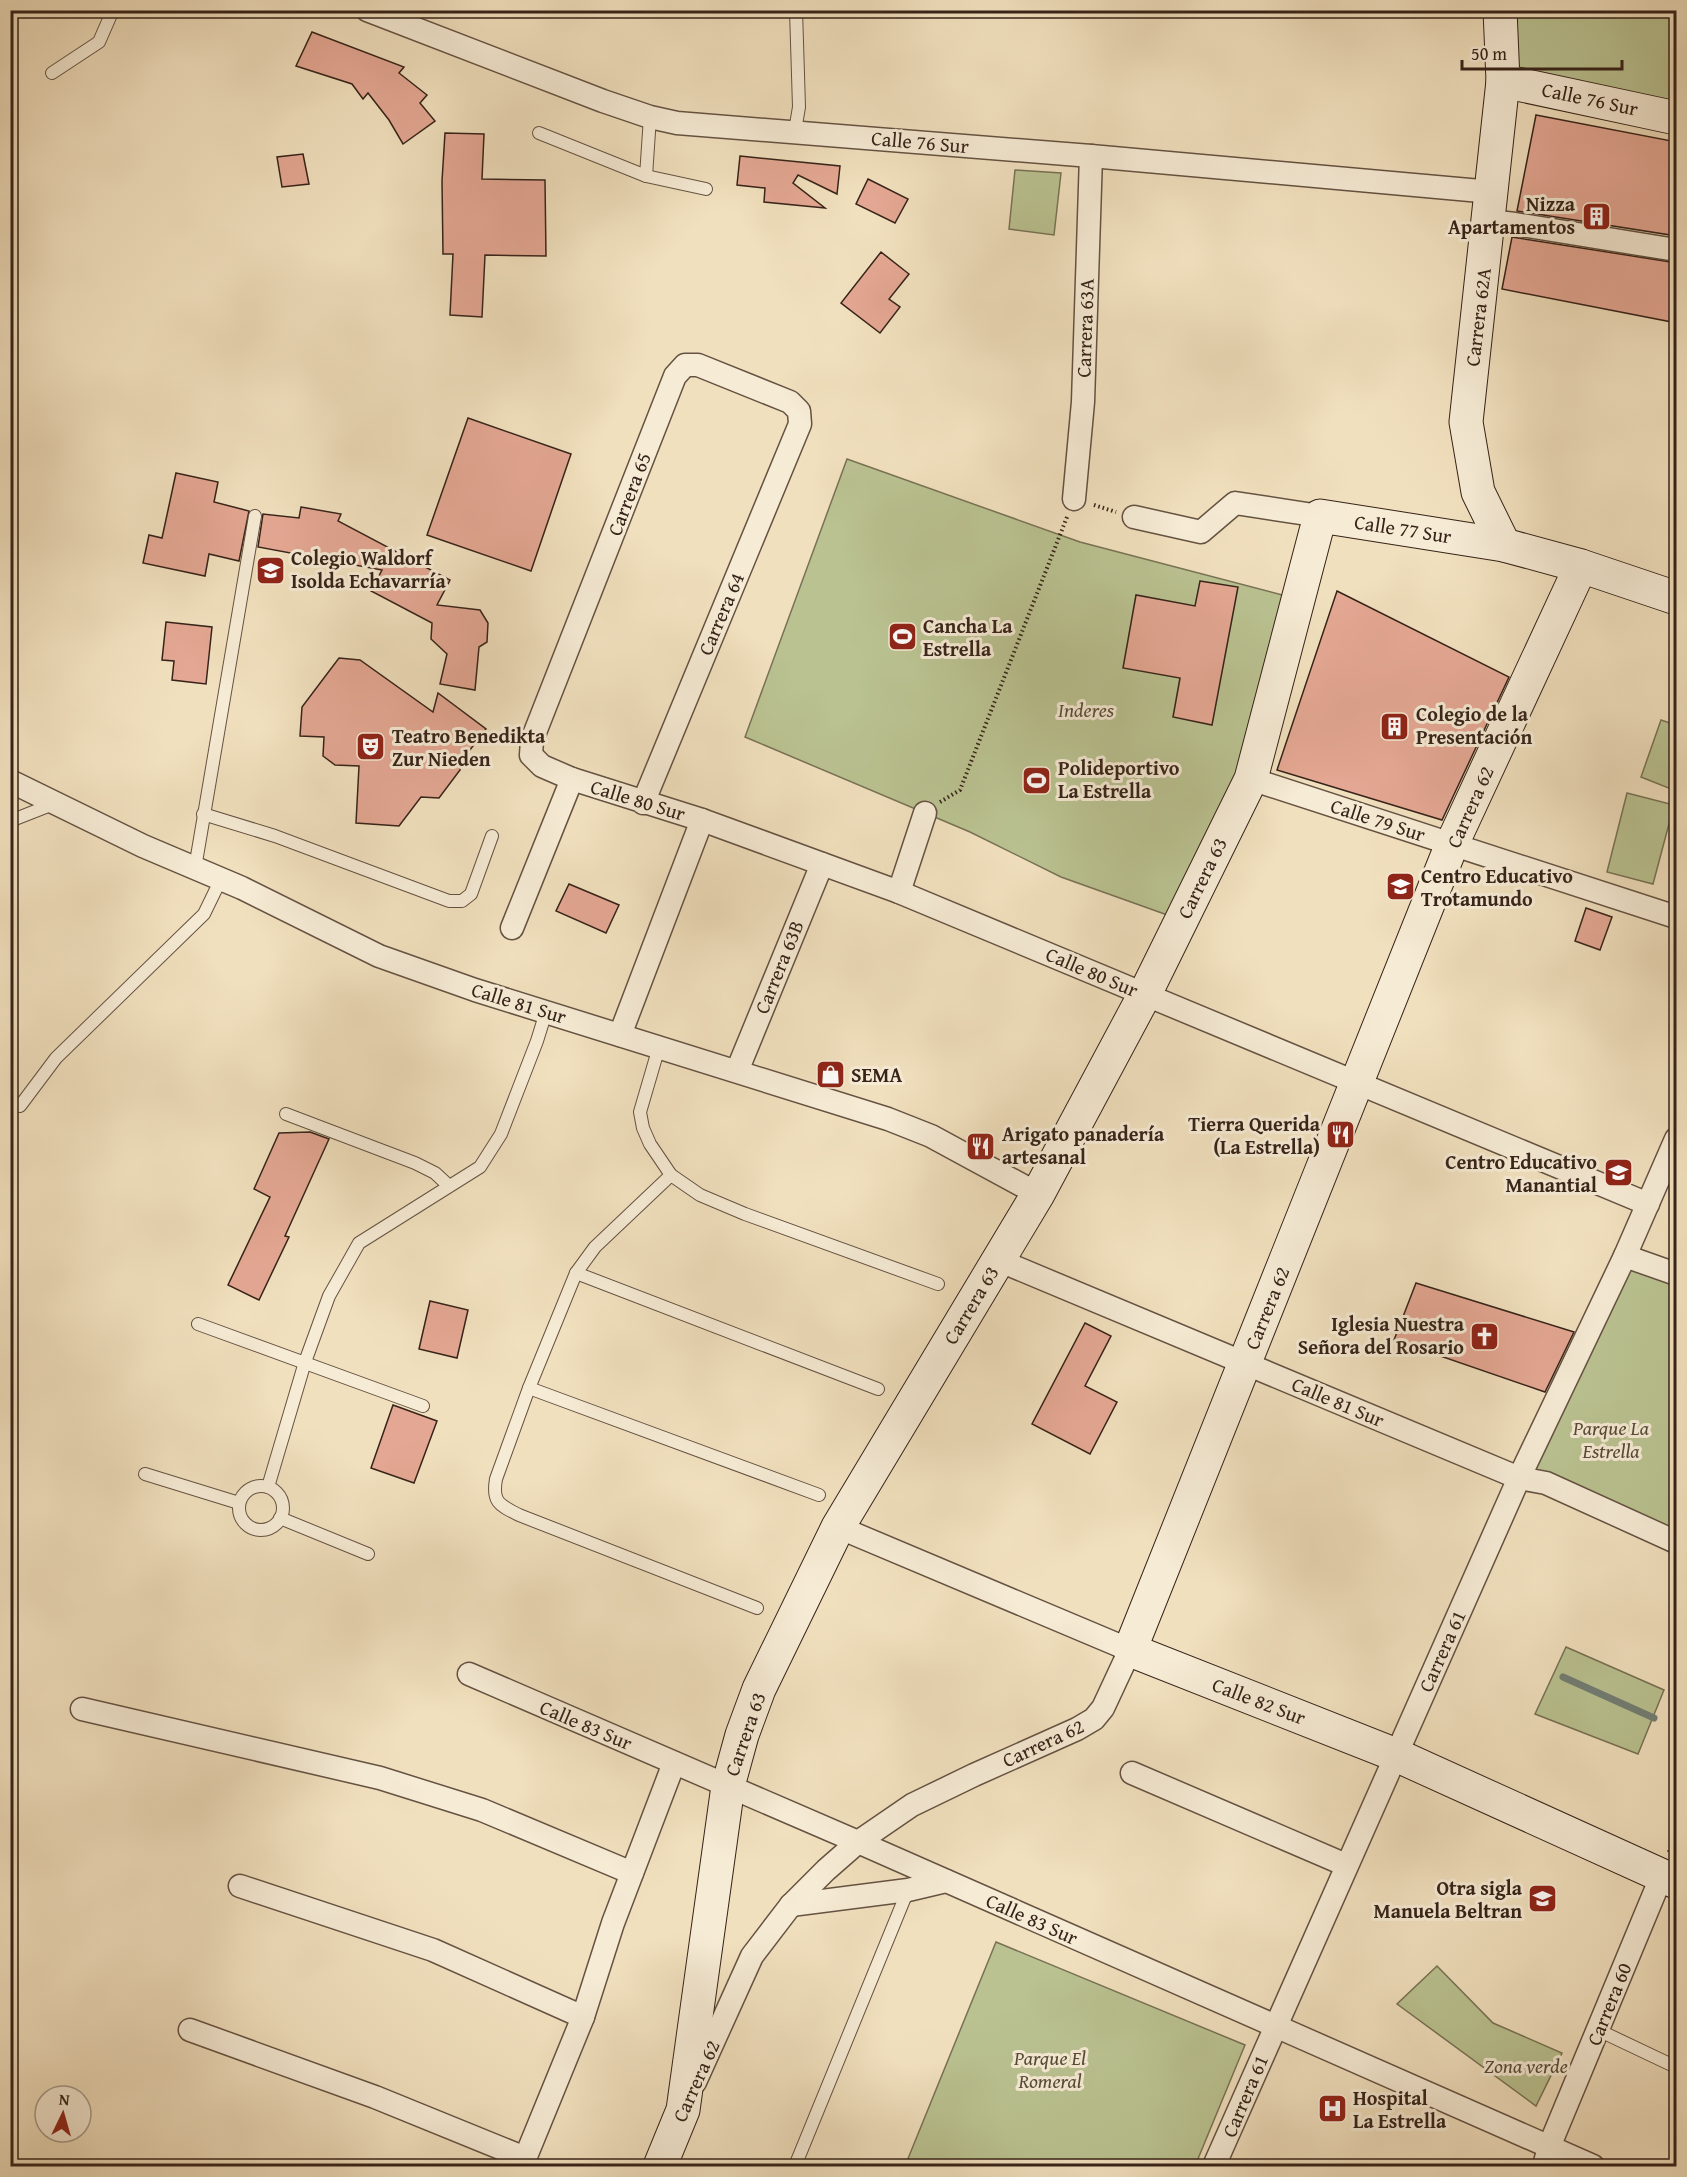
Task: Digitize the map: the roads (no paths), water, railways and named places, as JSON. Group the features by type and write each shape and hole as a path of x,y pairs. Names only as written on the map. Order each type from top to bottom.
{"street":[{"name":"Calle 76 Sur","path":"367,10 592,97 650,117 677,123 1091,156 1490,207"},
{"name":"Carrera 62A","path":"1500,10 1503,81 1466,422 1478,492 1504,545"},
{"name":"Calle 76 Sur","path":"1503,81 1677,118"},
{"name":"Carrera 63A","path":"1074,499 1083,402 1091,156"},
{"path":"1490,207 1515,224 1677,250"},
{"name":"Carrera 65","path":"531,755 532,740 675,376 685,365 698,365 790,402 799,411 800,424"},
{"name":"Carrera 64","path":"643,803 800,424"},
{"name":"Calle 77 Sur","path":"1134,517 1201,532 1235,503 1504,545 1581,566 1677,598"},
{"name":"Carrera 63","path":"683,2110 728,1786 742,1735 759,1689 838,1527 1038,1194 1145,994 1251,779 1320,516"},
{"name":"Carrera 62","path":"660,2166 752,1956 791,1905 858,1842 912,1805 1077,1729 1094,1719 1103,1708 1130,1650 1452,844 1581,566"},
{"name":"Calle 80 Sur","path":"531,755 542,766 572,779 702,820 899,892 1648,1204"},
{"path":"512,928 572,779"},
{"name":"Calle 79 Sur","path":"1251,779 1677,917"},
{"name":"Calle 81 Sur","path":"10,781 143,846 221,879 379,956 546,1012 856,1108 931,1136 1038,1194"},
{"path":"899,892 925,813"},
{"path":"620,1035 702,820"},
{"name":"Carrera 63B","path":"737,1071 822,864"},
{"name":"Carrera 61","path":"1214,2166 1519,1478 1625,1256 1677,1140"},
{"path":"1625,1256 1677,1274"},
{"name":"Calle 81 Sur","path":"998,1260 1519,1478 1546,1483 1677,1542"},
{"name":"Calle 82 Sur","path":"838,1527 1130,1650 1396,1755 1669,1878"},
{"name":"Calle 83 Sur","path":"469,1674 1275,2026 1546,2157 1593,2166"},
{"path":"82,1708 381,1778 482,1810 632,1873"},
{"path":"190,2030 375,2097 524,2162 583,2017 613,1923 674,1763"},
{"path":"1132,1773 1346,1865"},
{"name":"Carrera 60","path":"1546,2157 1598,2030 1669,1878"},
{"path":"791,1905 908,1890 946,1881"},
{"path":"240,1886 433,1950 583,2017"}],"lane":[{"path":"52,73 99,42 113,10"},
{"path":"795,131 799,108 796,10"},
{"path":"646,176 650,117"},
{"path":"539,133 646,176 706,189"},
{"path":"195,868 255,516"},
{"path":"10,821 56,803"},
{"path":"203,814 275,836 449,901 462,901 471,894 492,836"},
{"path":"20,1106 56,1058 204,914 221,879"},
{"path":"268,1487 304,1362 329,1296 359,1244 480,1167 501,1134 546,1012"},
{"path":"659,1047 640,1112 643,1128 650,1144 671,1175 700,1195 746,1214 938,1284"},
{"path":"286,1114 415,1163 435,1173 449,1186"},
{"path":"671,1175 595,1247 576,1273 529,1388 496,1479 494,1492 503,1507 757,1608"},
{"path":"576,1273 878,1389"},
{"path":"198,1324 423,1406"},
{"path":"529,1388 819,1495"},
{"path":"145,1474 239,1503"},
{"path":"259,1486 268,1487 282,1500 283,1509 280,1518 269,1528 253,1528 242,1519 239,1503 250,1489 259,1486"},
{"path":"280,1518 368,1554"},
{"path":"795,2166 908,1890"},
{"path":"1598,2030 1677,2067"}],"waterway":[{"path":"1563,1677 1654,1718"}],"place":[{"name":"Nizza Apartamentos","path":"1596,216"},
{"name":"Colegio Waldorf Isolda Echavarría","path":"270,570"},
{"name":"Cancha La Estrella","path":"902,637"},
{"name":"Colegio de la Presentación","path":"1395,726"},
{"name":"Teatro Benedikta Zur Nieden","path":"371,747"},
{"name":"Polideportivo La Estrella","path":"1037,780"},
{"name":"Centro Educativo Trotamundo","path":"1400,887"},
{"name":"SEMA","path":"830,1075"},
{"name":"Tierra Querida (La Estrella)","path":"1341,1135"},
{"name":"Arigato panadería artesanal","path":"981,1146"},
{"name":"Centro Educativo Manantial","path":"1618,1173"},
{"name":"Iglesia Nuestra Señora del Rosario","path":"1485,1336"},
{"name":"Otra sigla Manuela Beltran","path":"1543,1899"},
{"name":"Hospital La Estrella","path":"1332,2109"}],"park label":[{"name":"Inderes","path":"1086,710"},
{"name":"Parque La Estrella","path":"1611,1440"},
{"name":"Zona verde","path":"1526,2066"},
{"name":"Parque El Romeral","path":"1050,2070"}]}
